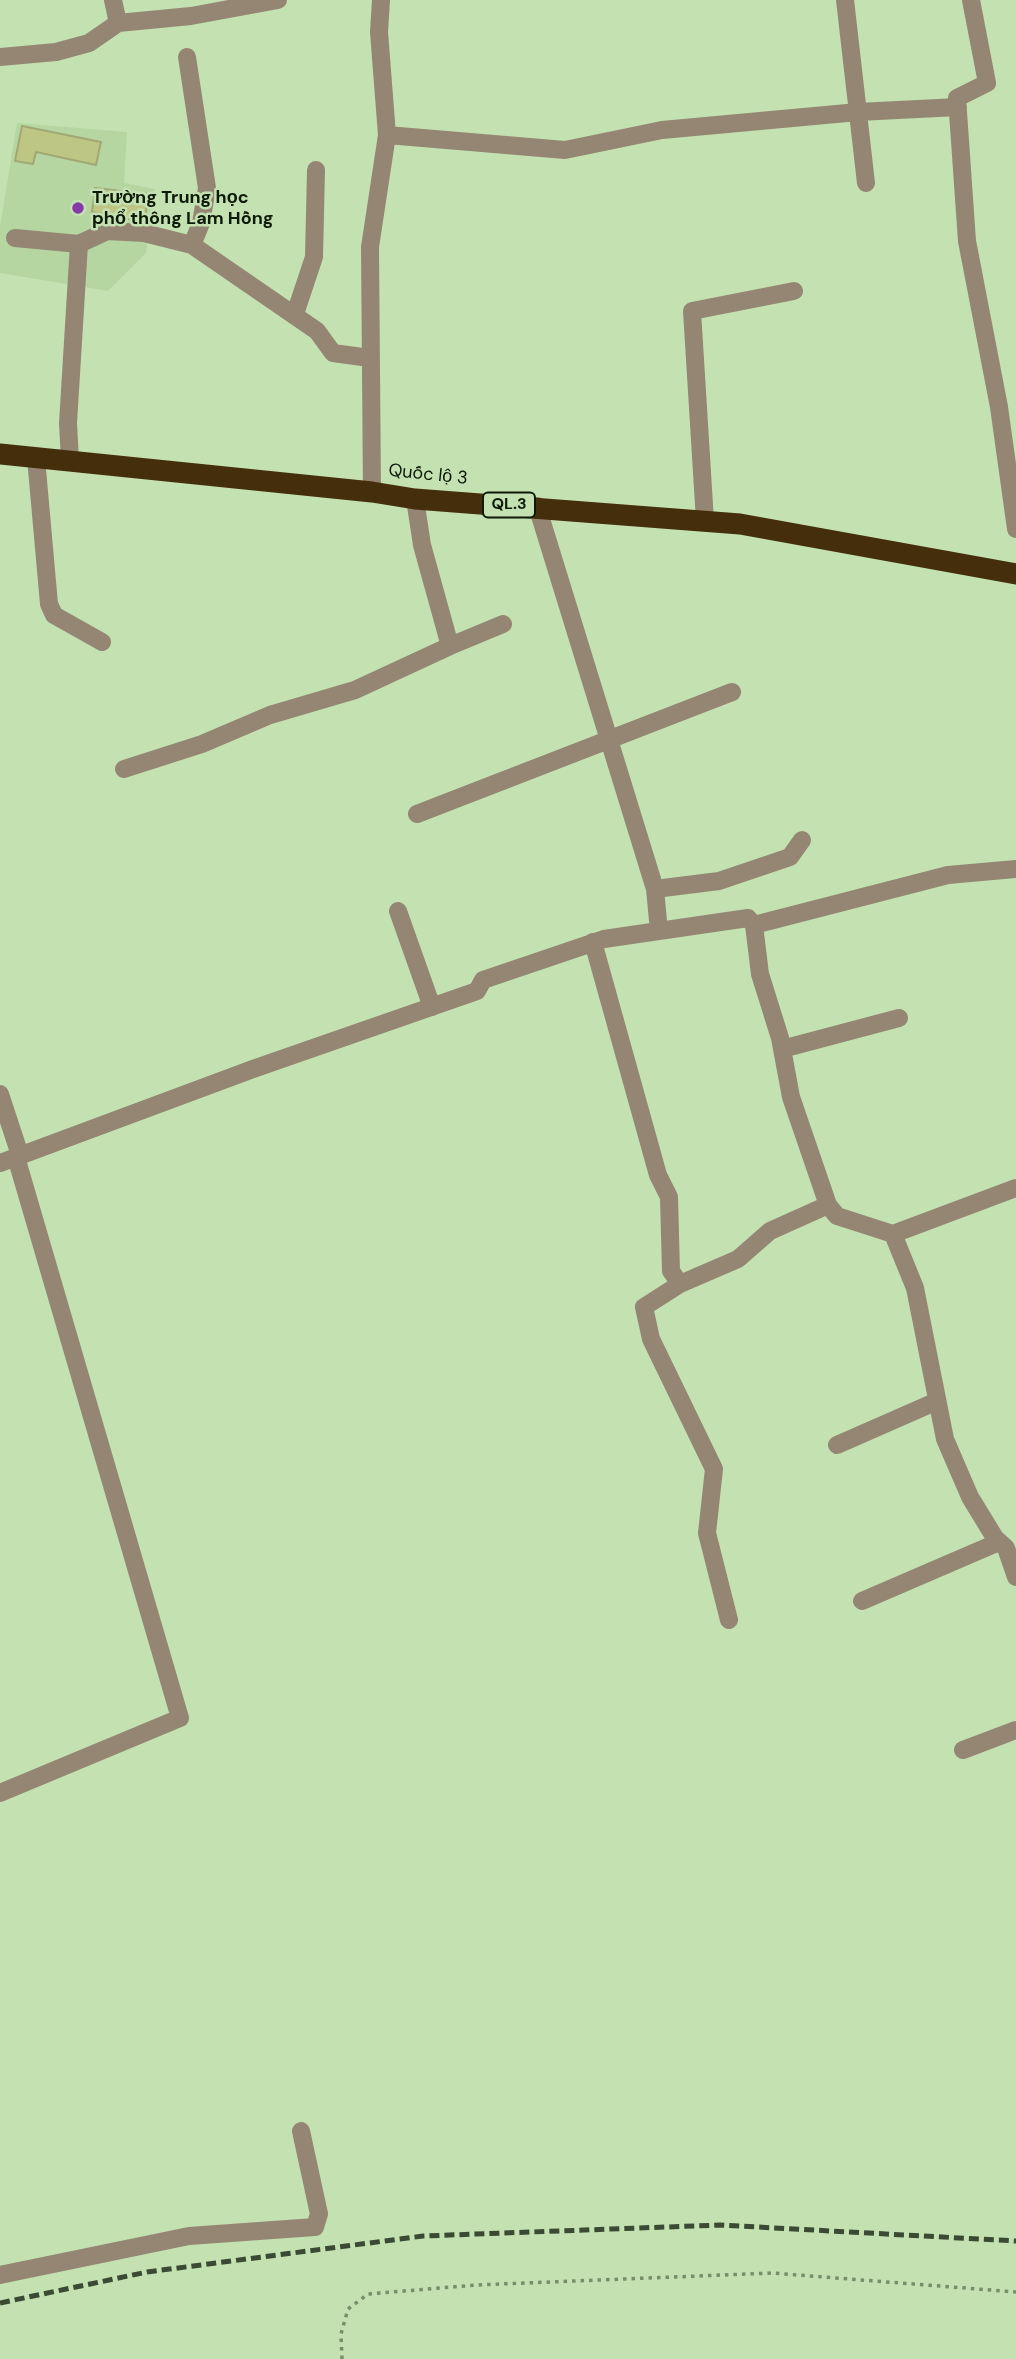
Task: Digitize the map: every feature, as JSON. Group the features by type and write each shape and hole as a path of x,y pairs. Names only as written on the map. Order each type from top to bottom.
{"highway":[{"name":"Quốc lộ 3","path":"0,454 372,492 415,499 537,506 740,524 1016,574"}],"street":[{"path":"113,0 118,23"},
{"path":"0,57 56,52 89,43 118,23 190,8 278,0"},
{"path":"372,492 370,247 387,135 379,32 381,0"},
{"path":"845,0 866,183"},
{"path":"971,0 987,83 957,98 967,241 999,407 1016,529"},
{"path":"187,57 207,188 201,223 192,245"},
{"path":"387,135 565,150 662,130 858,112 958,107"},
{"path":"295,314 314,257 316,170"},
{"path":"15,237 79,244 107,231 144,233 192,245 295,314 317,331 333,353 370,358"},
{"path":"70,461 68,423 79,244"},
{"path":"705,521 692,311 793,291"},
{"path":"36,458 49,604 54,615 102,642"},
{"path":"415,499 422,545 450,646"},
{"path":"537,506 655,889 659,931"},
{"path":"124,769 202,744 270,715 355,690 503,624"},
{"path":"417,814 732,692"},
{"path":"655,889 719,881 790,857 802,840"},
{"path":"754,925 948,875 1016,869"},
{"path":"398,911 432,1006"},
{"path":"12,1158 477,991 483,980 593,942 748,918 754,925 760,974 782,1049 791,1097 828,1205 836,1216 892,1234 1016,1188"},
{"path":"593,942 658,1175 669,1197 671,1271 680,1284"},
{"path":"782,1049 899,1018"},
{"path":"0,1094 12,1158 180,1718 0,1793"},
{"path":"729,1620 707,1533 714,1469 651,1339 644,1307 680,1284 738,1259 770,1231 828,1205"},
{"path":"892,1234 915,1288 930,1359 935,1402 945,1439 970,1497 999,1542 1006,1548 1016,1577"},
{"path":"836,1446 935,1402"},
{"path":"862,1601 999,1542"},
{"path":"963,1750 1016,1730"},
{"path":"0,2275 189,2236 315,2227 319,2214 301,2131"}],"path":[{"path":"342,2359 341,2334 348,2309 368,2294 476,2285 772,2273 1016,2292"}],"shaded area":[{"name":"Trường Trung học phổ thông Lam Hồng","path":"17,123 127,132 124,183 155,189 146,253 108,291 0,273 0,227"}],"building":[{"path":"22,126 101,142 96,165 36,152 33,164 15,161"},
{"path":"95,188 148,194 145,222 92,212"}],"railway":[{"path":"0,2303 147,2272 423,2236 720,2225 1016,2241"}],"place":[{"name":"Trường Trung học phổ thông Lam Hồng","path":"78,208"}]}
